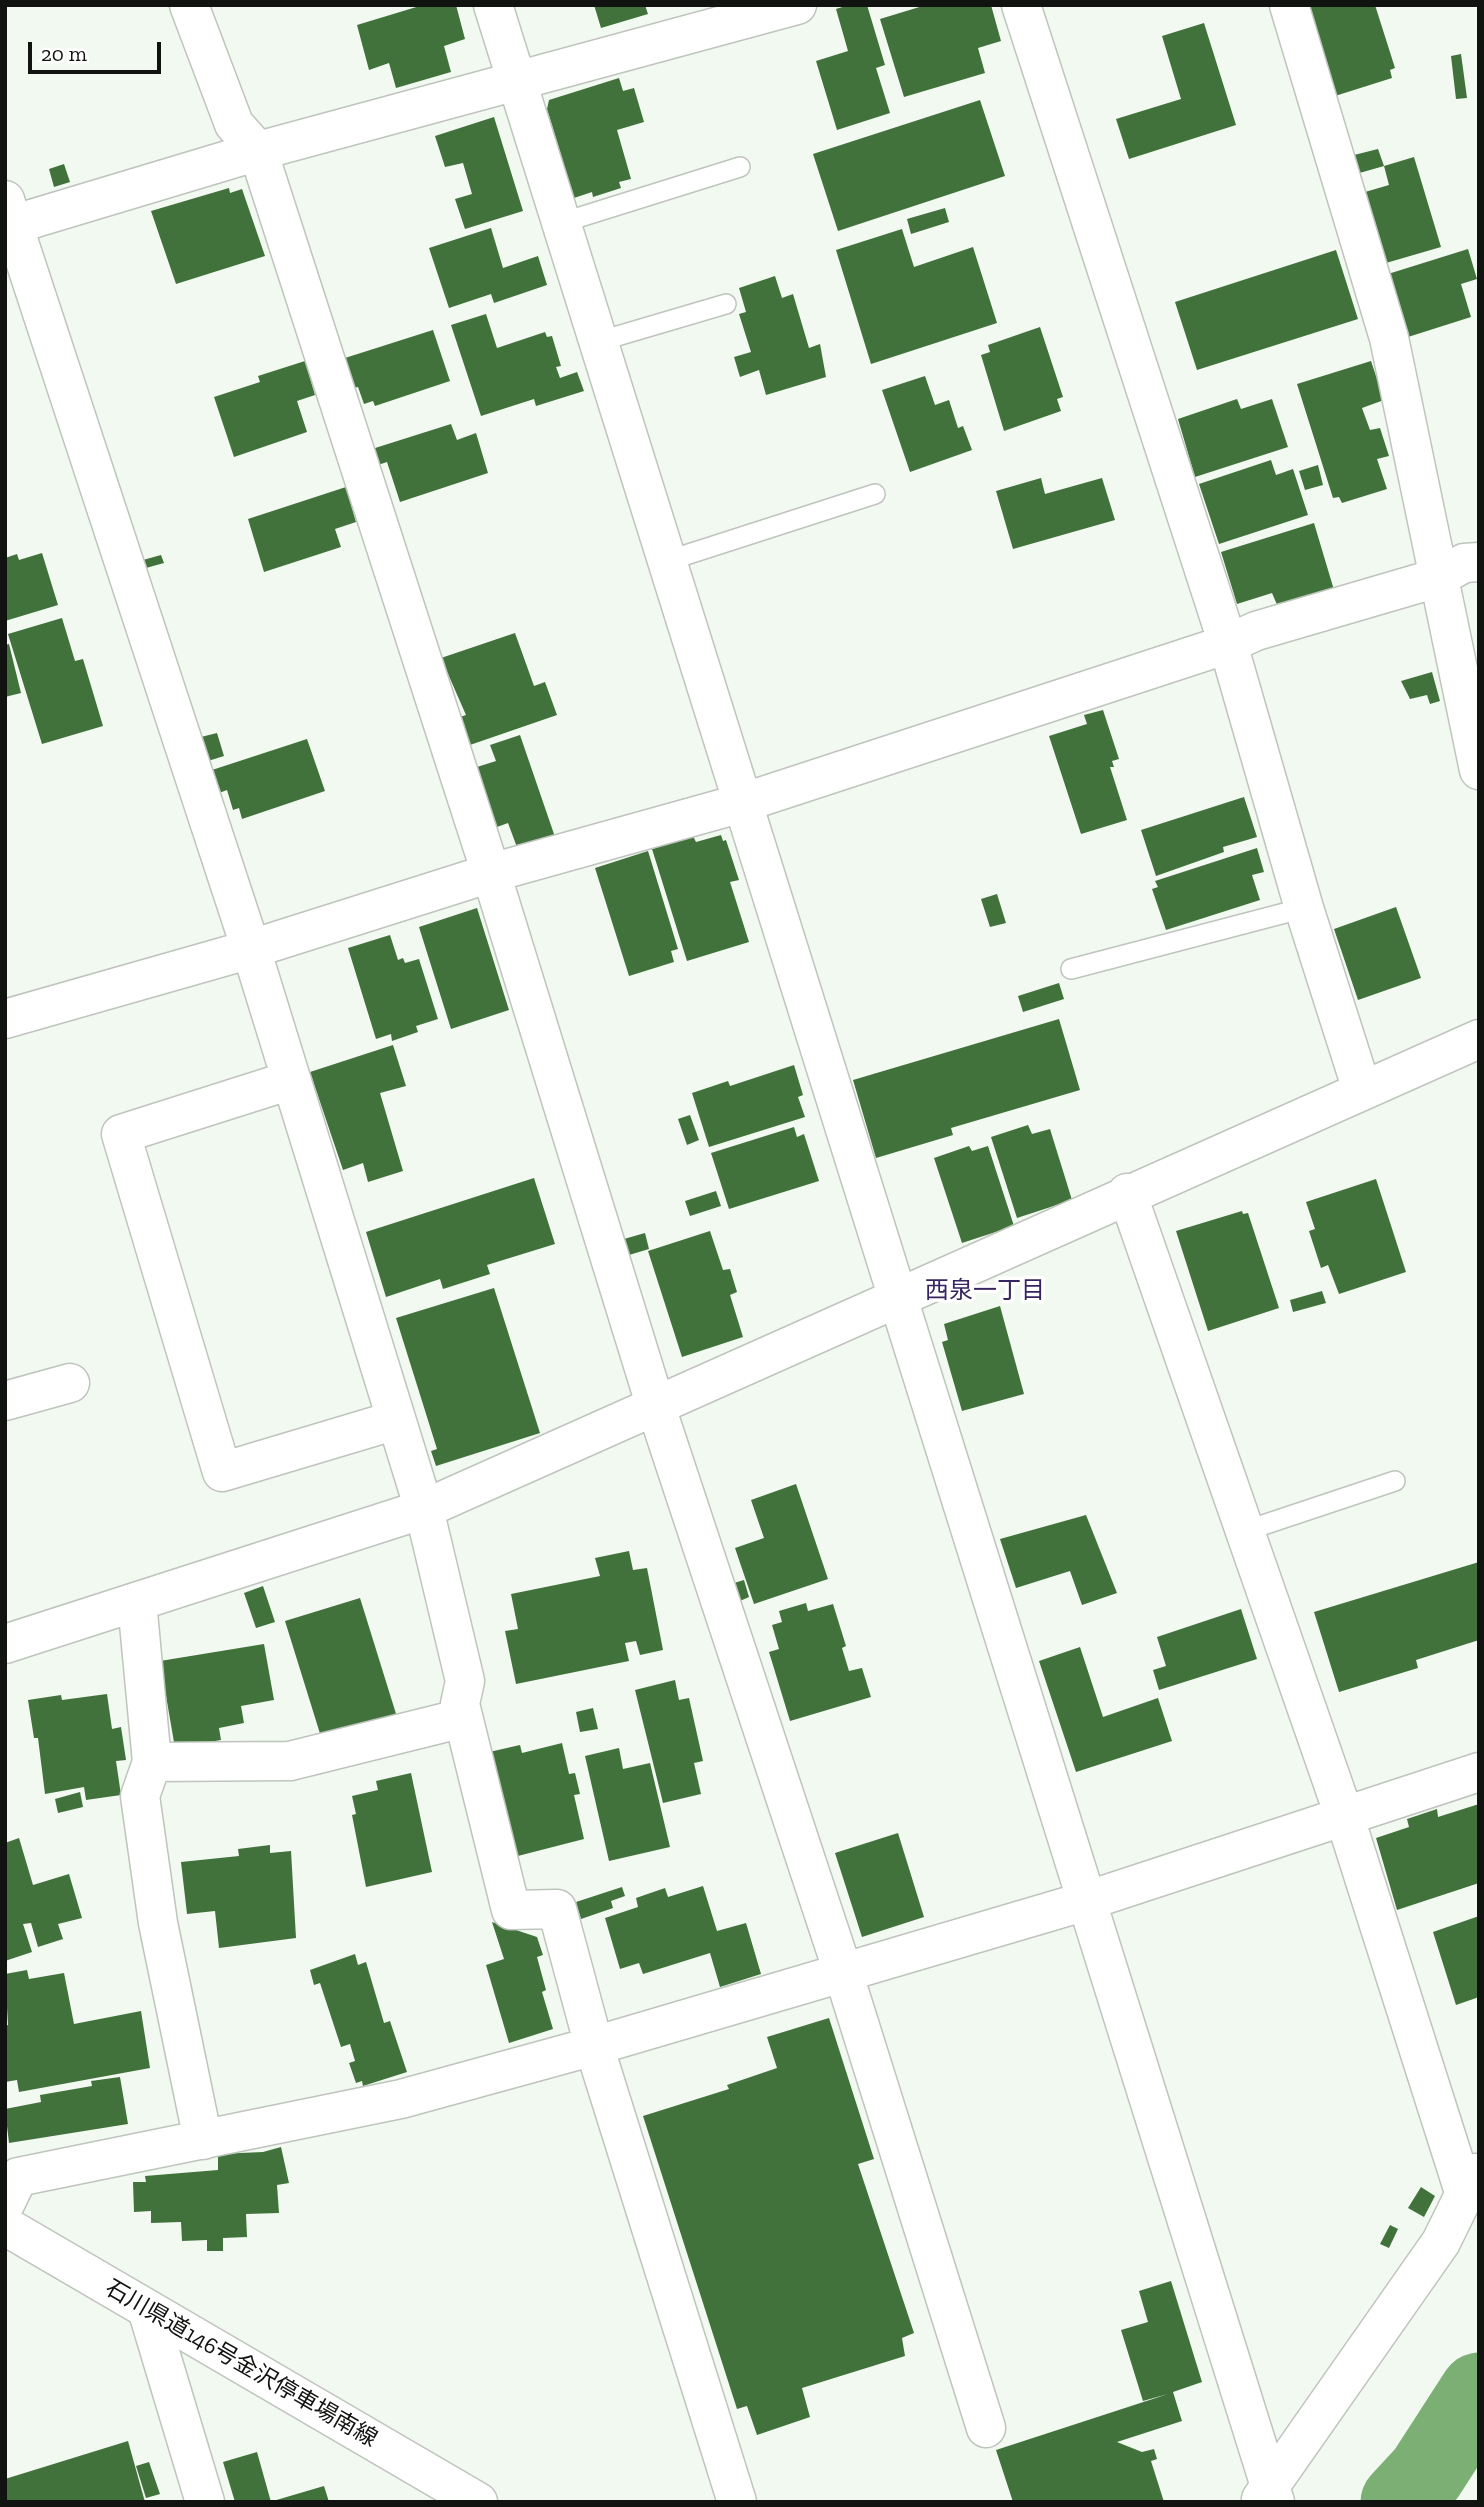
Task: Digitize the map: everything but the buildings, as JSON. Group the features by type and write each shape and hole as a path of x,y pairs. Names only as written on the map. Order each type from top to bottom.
{"street":[{"path":"190,5 234,124 258,150 491,873 656,1407 843,1972 986,2428"},
{"path":"493,5 899,1298 1268,2497"},
{"path":"737,2502 594,2046 557,1909 511,1910 460,1704 465,1681 424,1509 251,949 8,217 797,5"},
{"path":"1021,5 1228,644 1304,908 1362,1090"},
{"path":"1289,5 1460,568 1479,770"},
{"path":"5,1019 251,949 491,873 742,803 1228,644 1256,631 1460,568"},
{"path":"5,1644 424,1509 899,1298 1127,1193 1479,1039"},
{"path":"291,1080 121,1133 222,1472 396,1420"},
{"path":"1127,1193 1472,2180 1441,2242 1276,2475 1268,2497"},
{"path":"5,1401 70,1382"},
{"path":"136,1602 152,1762 140,1796 158,1923 203,2140"},
{"path":"152,1762 290,1761 464,1718"},
{"path":"5,2204 18,2177 401,2099 594,2046 1086,1901 1479,1772"},
{"name":"石川県道146号金沢停車場南線","path":"5,2226 478,2502"},
{"path":"146,2309 205,2502"}],"lane":[{"path":"561,223 740,167"},
{"path":"597,342 726,304"},
{"path":"667,561 875,494"},
{"path":"1071,969 1304,908"},
{"path":"1245,1531 1395,1481"}],"waterway":[{"path":"1400,2502 1426,2474 1479,2392"}],"district":[{"name":"西泉一丁目","path":"985,1291"}]}
